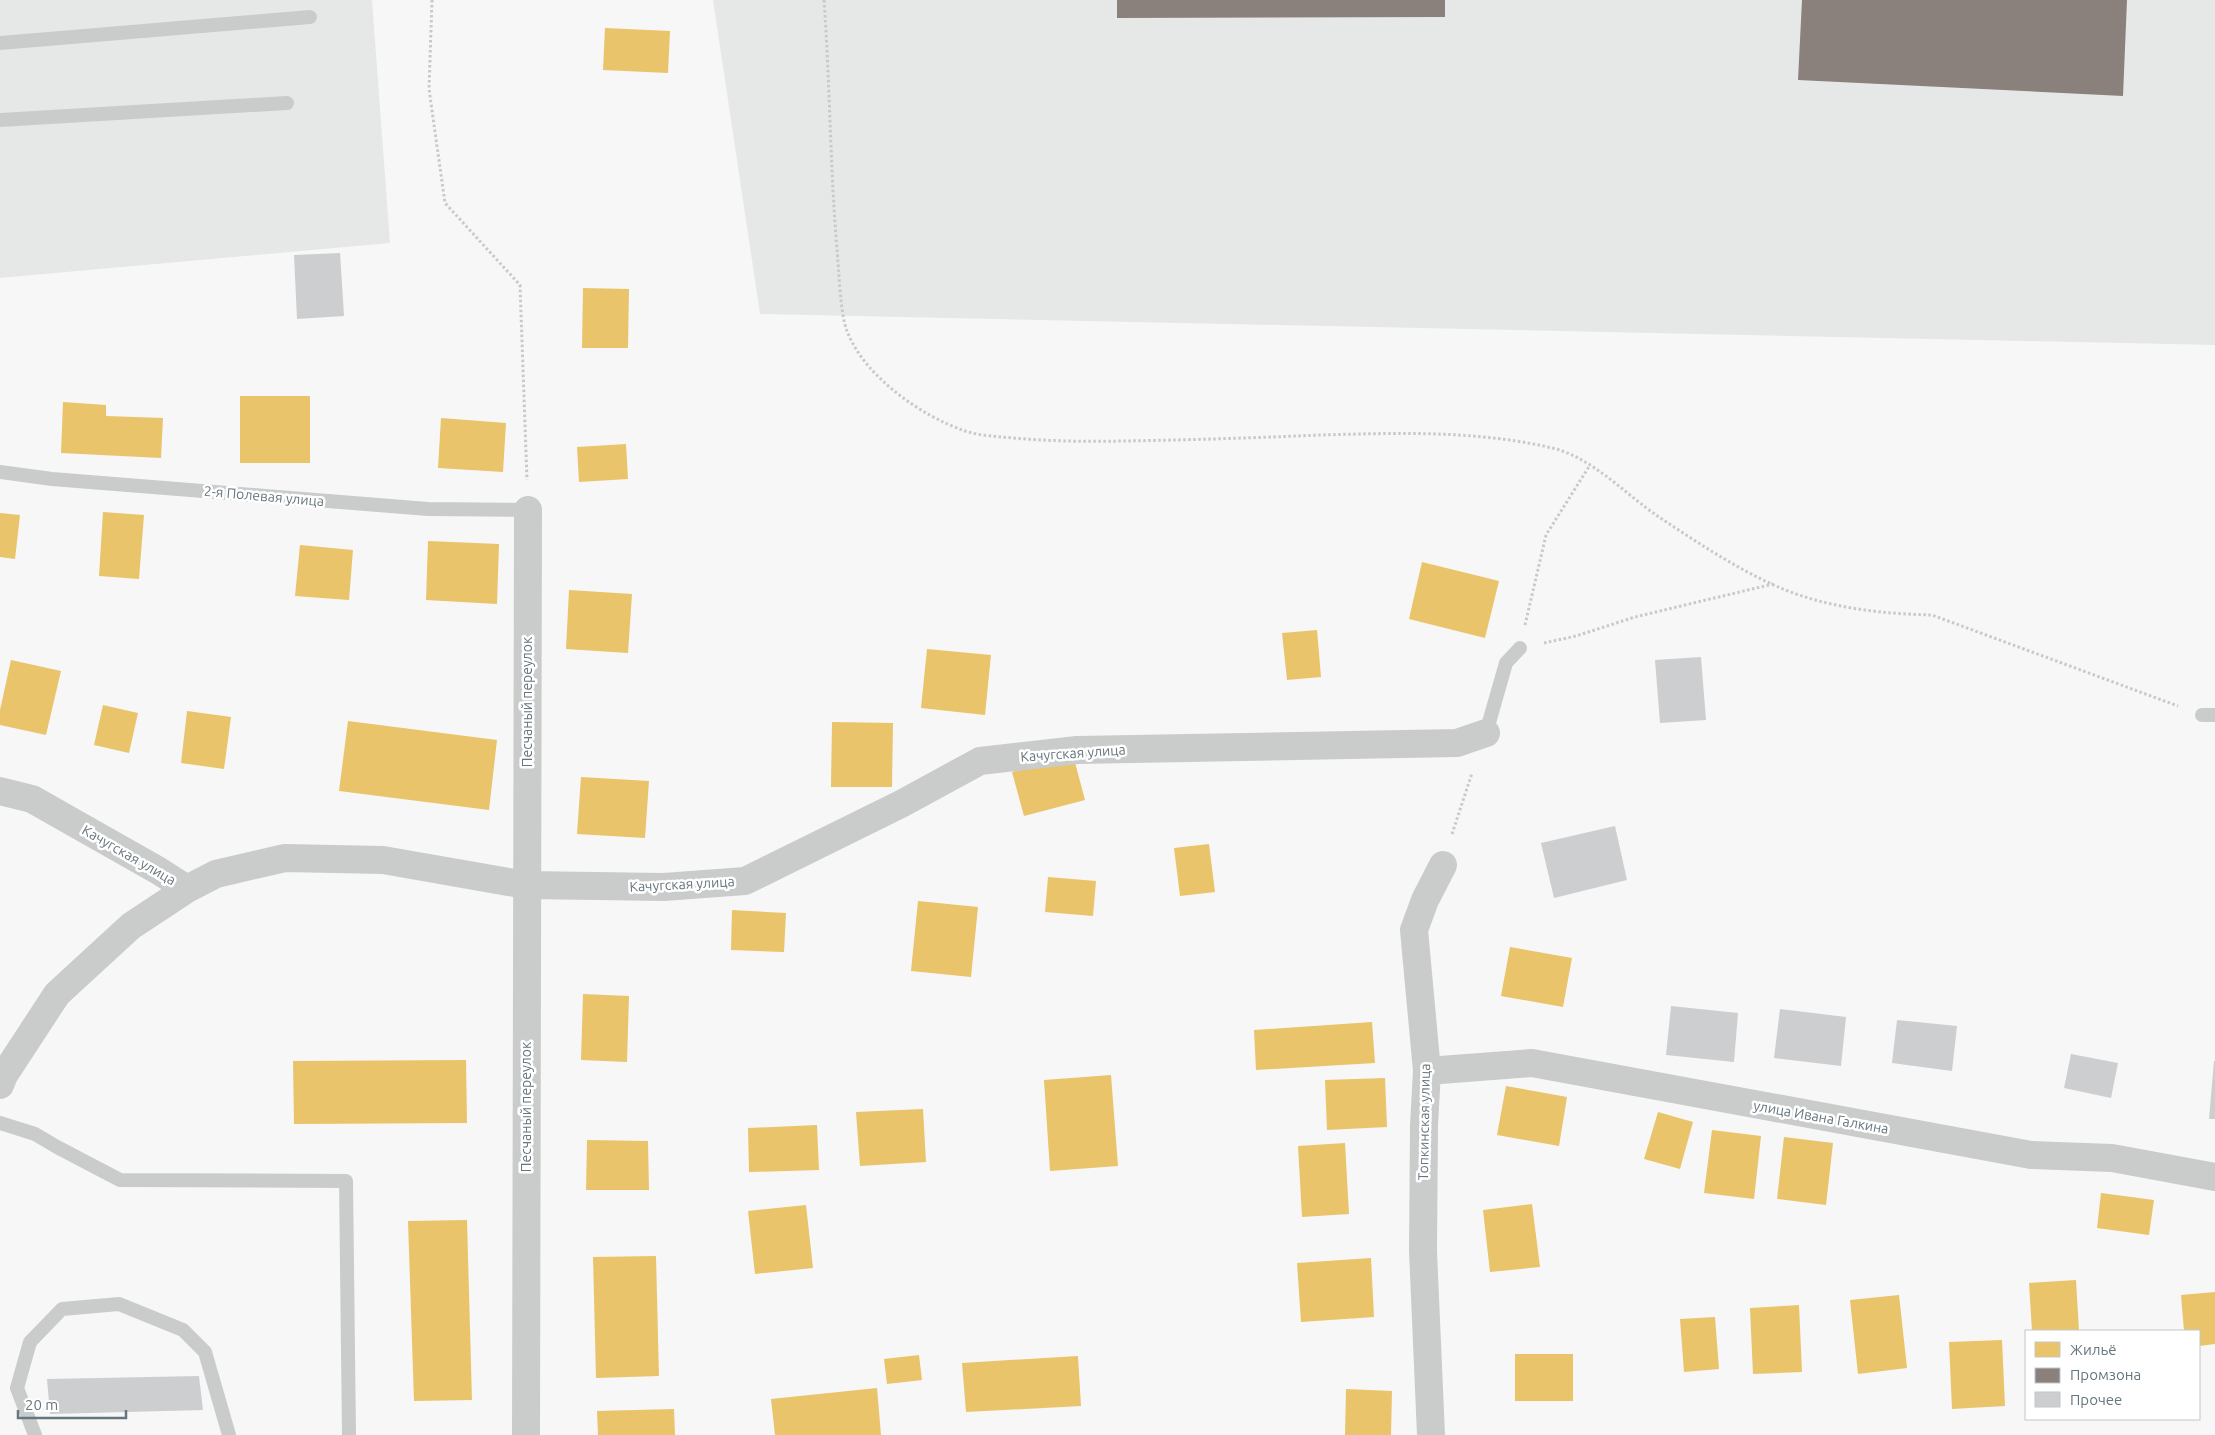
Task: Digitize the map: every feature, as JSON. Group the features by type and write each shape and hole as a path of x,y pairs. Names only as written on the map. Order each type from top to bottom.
{"street":[{"name":"Песчаный переулок","path":"526,1435 528,510"},
{"name":"Качугская улица","path":"0,791 32,799 152,866 187,889 216,874 285,858 383,860 526,885 664,887 745,881 902,804 980,761 1077,750 1457,743 1486,733"},
{"name":"Топкинская улица","path":"1430,1435 1423,1251 1424,1125 1427,1071 1414,930 1425,900 1443,865"},
{"path":"0,1085 4,1075 57,994 131,926 187,889"},
{"name":"улица Ивана Галкина","path":"1427,1071 1532,1063 2031,1155 2112,1158 2215,1178"}],"lane":[{"path":"0,43 310,17"},
{"path":"0,120 287,103"},
{"name":"2-я Полевая улица","path":"0,472 62,480 428,509 528,510"},
{"path":"1486,733 1506,663 1520,648"},
{"path":"0,1123 35,1134 57,1148 120,1180 346,1181 349,1435"},
{"path":"35,1435 17,1388 30,1342 62,1309 119,1304 183,1330 205,1352 229,1435"}],"path":[{"path":"432,0 429,89 445,203 520,285 528,510"},
{"path":"824,0 833,199 846,330 863,361 888,387 924,410 964,431 1025,439 1095,442 1377,434 1486,436 1558,448 1599,470 1657,516 1737,565 1784,589 1838,605 1898,614 1932,615 2208,715"},
{"path":"1590,465 1546,535 1520,648 1576,636 1635,617 1774,584"},
{"path":"1443,865 1457,816 1486,733"}],"shaded area":[{"path":"0,0 372,0 390,243 0,278"},
{"path":"713,0 2215,0 2215,345 760,314"}],"building: Жильё":[{"path":"605,28 670,31 668,73 603,70"},
{"path":"583,288 629,289 628,348 582,348"},
{"path":"240,396 310,396 310,463 240,463"},
{"path":"63,402 106,405 106,416 163,418 161,458 61,453"},
{"path":"441,418 506,423 503,472 438,468"},
{"path":"626,444 628,479 579,482 577,447"},
{"path":"103,512 144,515 139,579 99,576"},
{"path":"0,513 20,515 15,559 0,557"},
{"path":"428,541 499,544 497,604 426,600"},
{"path":"300,545 353,550 349,600 295,596"},
{"path":"1422,562 1499,581 1485,638 1409,619"},
{"path":"569,590 632,594 628,653 566,649"},
{"path":"1317,630 1321,677 1287,680 1282,633"},
{"path":"927,649 991,655 985,715 921,708"},
{"path":"11,660 61,671 46,735 0,725 0,710"},
{"path":"103,705 138,713 129,753 94,745"},
{"path":"187,711 231,717 224,769 181,763"},
{"path":"348,721 497,740 489,810 339,791"},
{"path":"832,722 893,723 892,787 831,787"},
{"path":"1073,755 1085,800 1024,816 1012,772"},
{"path":"581,777 649,781 645,838 577,834"},
{"path":"1209,844 1215,892 1180,896 1174,848"},
{"path":"1048,877 1096,881 1093,916 1045,912"},
{"path":"918,901 978,907 971,977 911,971"},
{"path":"732,910 786,913 784,952 731,950"},
{"path":"1510,947 1572,958 1563,1007 1501,996"},
{"path":"583,994 629,996 627,1062 581,1060"},
{"path":"1372,1022 1375,1063 1256,1070 1254,1030"},
{"path":"466,1060 467,1123 294,1124 293,1061"},
{"path":"1111,1075 1118,1166 1050,1171 1044,1080"},
{"path":"1385,1078 1387,1127 1327,1130 1325,1080"},
{"path":"1506,1086 1567,1097 1559,1146 1497,1135"},
{"path":"923,1109 926,1162 860,1166 856,1112"},
{"path":"1658,1112 1693,1122 1680,1169 1644,1159"},
{"path":"817,1125 819,1170 749,1172 748,1128"},
{"path":"1712,1130 1761,1136 1754,1199 1704,1193"},
{"path":"1784,1137 1833,1143 1826,1205 1777,1199"},
{"path":"587,1140 648,1141 649,1190 586,1190"},
{"path":"1345,1143 1349,1214 1302,1217 1298,1146"},
{"path":"2101,1193 2154,1200 2149,1235 2097,1228"},
{"path":"1532,1204 1540,1267 1490,1272 1483,1210"},
{"path":"806,1205 813,1268 755,1274 748,1211"},
{"path":"467,1220 472,1400 414,1401 408,1221"},
{"path":"656,1256 659,1376 596,1378 593,1257"},
{"path":"1371,1258 1374,1317 1301,1322 1297,1263"},
{"path":"2076,1280 2079,1330 2032,1330 2029,1283"},
{"path":"2215,1292 2215,1344 2200,1346 2200,1330 2184,1330 2181,1295"},
{"path":"1899,1295 1907,1368 1858,1374 1850,1300"},
{"path":"1799,1305 1802,1372 1753,1374 1750,1308"},
{"path":"1715,1317 1719,1369 1684,1372 1680,1319"},
{"path":"2002,1340 2005,1406 1952,1409 1949,1342"},
{"path":"1515,1354 1573,1354 1573,1401 1515,1401"},
{"path":"919,1355 922,1380 887,1384 884,1359"},
{"path":"1078,1356 1081,1406 966,1412 962,1363"},
{"path":"877,1388 881,1435 775,1435 771,1399"},
{"path":"1346,1389 1392,1391 1391,1435 1345,1435"},
{"path":"674,1409 675,1435 598,1435 597,1411"}],"building: Промзона":[{"path":"1117,0 1445,0 1445,17 1117,18"},
{"path":"1802,0 2127,0 2123,96 1798,80"}],"building: Прочее":[{"path":"340,253 344,316 297,319 294,255"},
{"path":"1701,657 1706,720 1660,723 1655,660"},
{"path":"1615,826 1627,880 1554,898 1541,843"},
{"path":"1671,1006 1738,1013 1734,1062 1666,1055"},
{"path":"1780,1009 1846,1017 1841,1066 1774,1058"},
{"path":"1897,1020 1957,1026 1952,1071 1892,1063"},
{"path":"2071,1054 2118,1063 2111,1098 2064,1088"},
{"path":"2214,1061 2215,1119 2209,1119"},
{"path":"199,1376 203,1410 50,1414 47,1379"}]}
